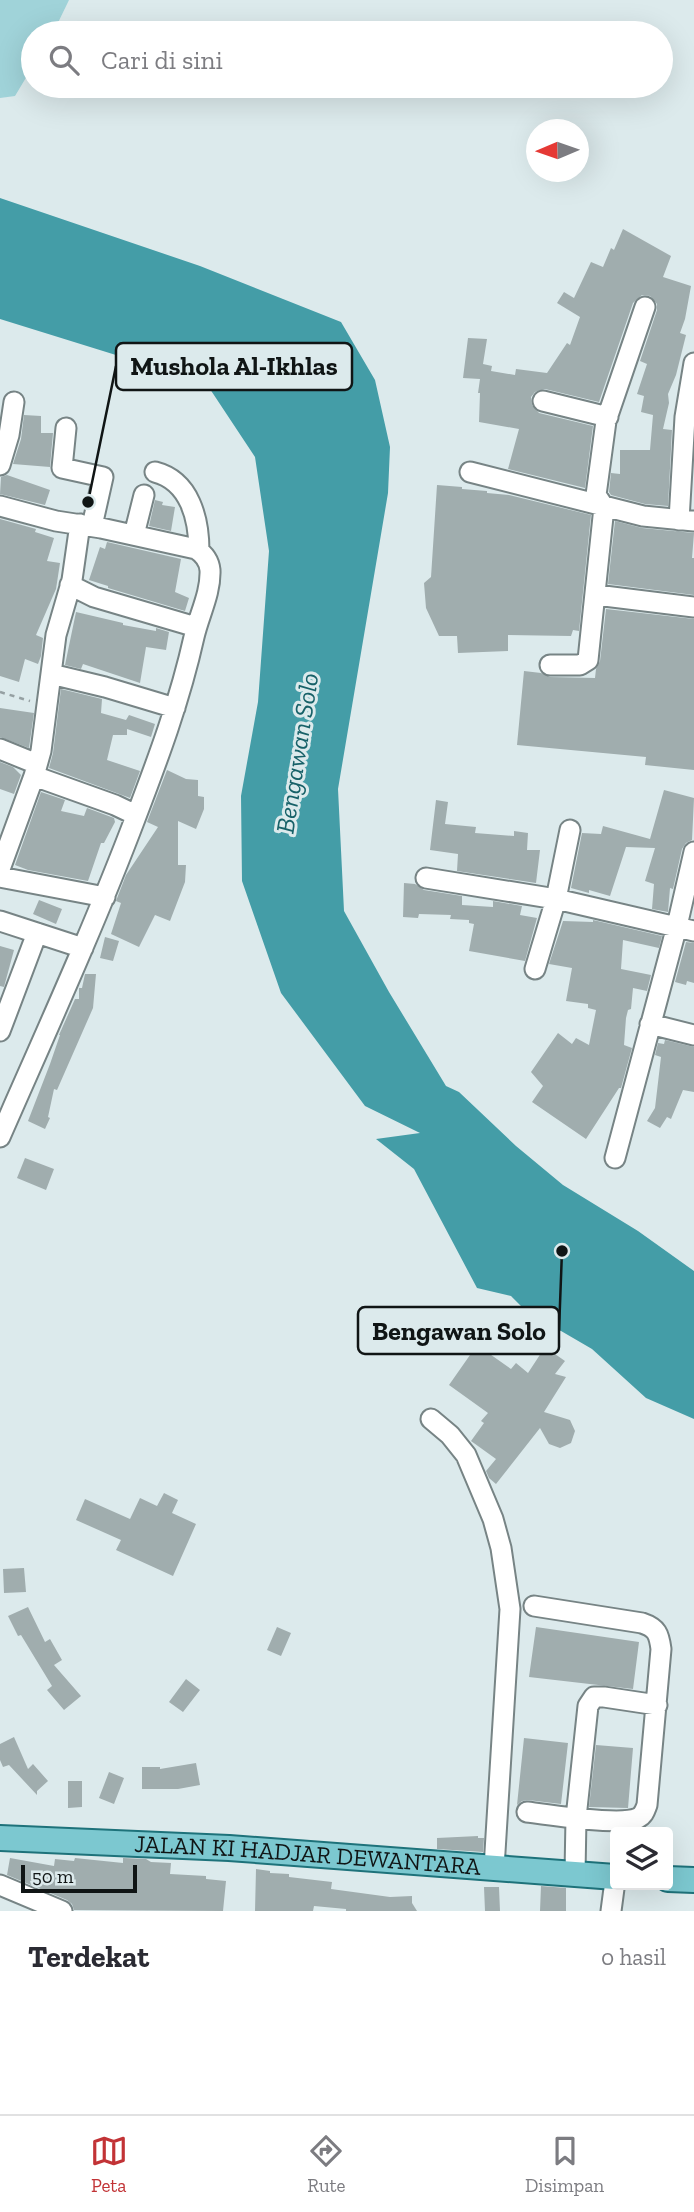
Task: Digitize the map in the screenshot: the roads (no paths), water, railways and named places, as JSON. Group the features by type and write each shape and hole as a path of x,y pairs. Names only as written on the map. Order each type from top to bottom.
{"main road":[{"name":"JALAN KI HADJAR DEWANTARA","path":"0,1838 229,1848 575,1873 610,1878"},
{"path":"673,1879 694,1880"}],"street":[{"path":"550,665 580,665 588,660 604,507 596,495 607,417 645,307"},
{"path":"470,472 643,516 687,520 694,363"},
{"path":"543,401 607,417"},
{"path":"0,465 9,412"},
{"path":"0,869 36,770 44,738 60,618 86,525 103,477 62,468 66,428"},
{"path":"155,472 175,480 181,487 198,529 199,551"},
{"path":"134,535 144,495"},
{"path":"0,506 56,521 134,535 199,551 209,561 210,577 158,761 105,897 0,1137"},
{"path":"70,585 94,597 196,627"},
{"path":"596,595 694,607"},
{"path":"51,674 175,708"},
{"path":"0,749 36,770 136,815"},
{"path":"535,970 556,899 569,830"},
{"path":"615,1158 650,1024 685,928 694,852"},
{"path":"0,877 105,897"},
{"path":"426,878 556,899 685,928"},
{"path":"0,920 83,948"},
{"path":"0,1031 37,933"},
{"path":"650,1024 694,1035"},
{"path":"430,1419 450,1435 466,1455 493,1519 506,1576 510,1609 494,1868"},
{"path":"527,1812 623,1821 637,1819 643,1815 647,1805 661,1649 658,1632 653,1626 534,1606"},
{"path":"575,1873 576,1818 588,1706 594,1697 604,1697 657,1706"},
{"path":"0,1885 62,1911"},
{"path":"611,1911 614,1890"}],"water":[{"path":"0,198 200,266 341,322 375,380 390,447 388,493 338,789 344,911 446,1086 459,1092 516,1146 563,1185 638,1231 694,1271 694,1419 646,1398 592,1349 525,1310 511,1296 477,1288 414,1169 376,1139 420,1133 365,1106 281,993 242,881 241,796 258,702 269,551 255,457 206,383 0,319"}],"place":[{"name":"Mushola Al-Ikhlas","path":"88,502"},
{"name":"Bengawan Solo","path":"562,1251"}]}
